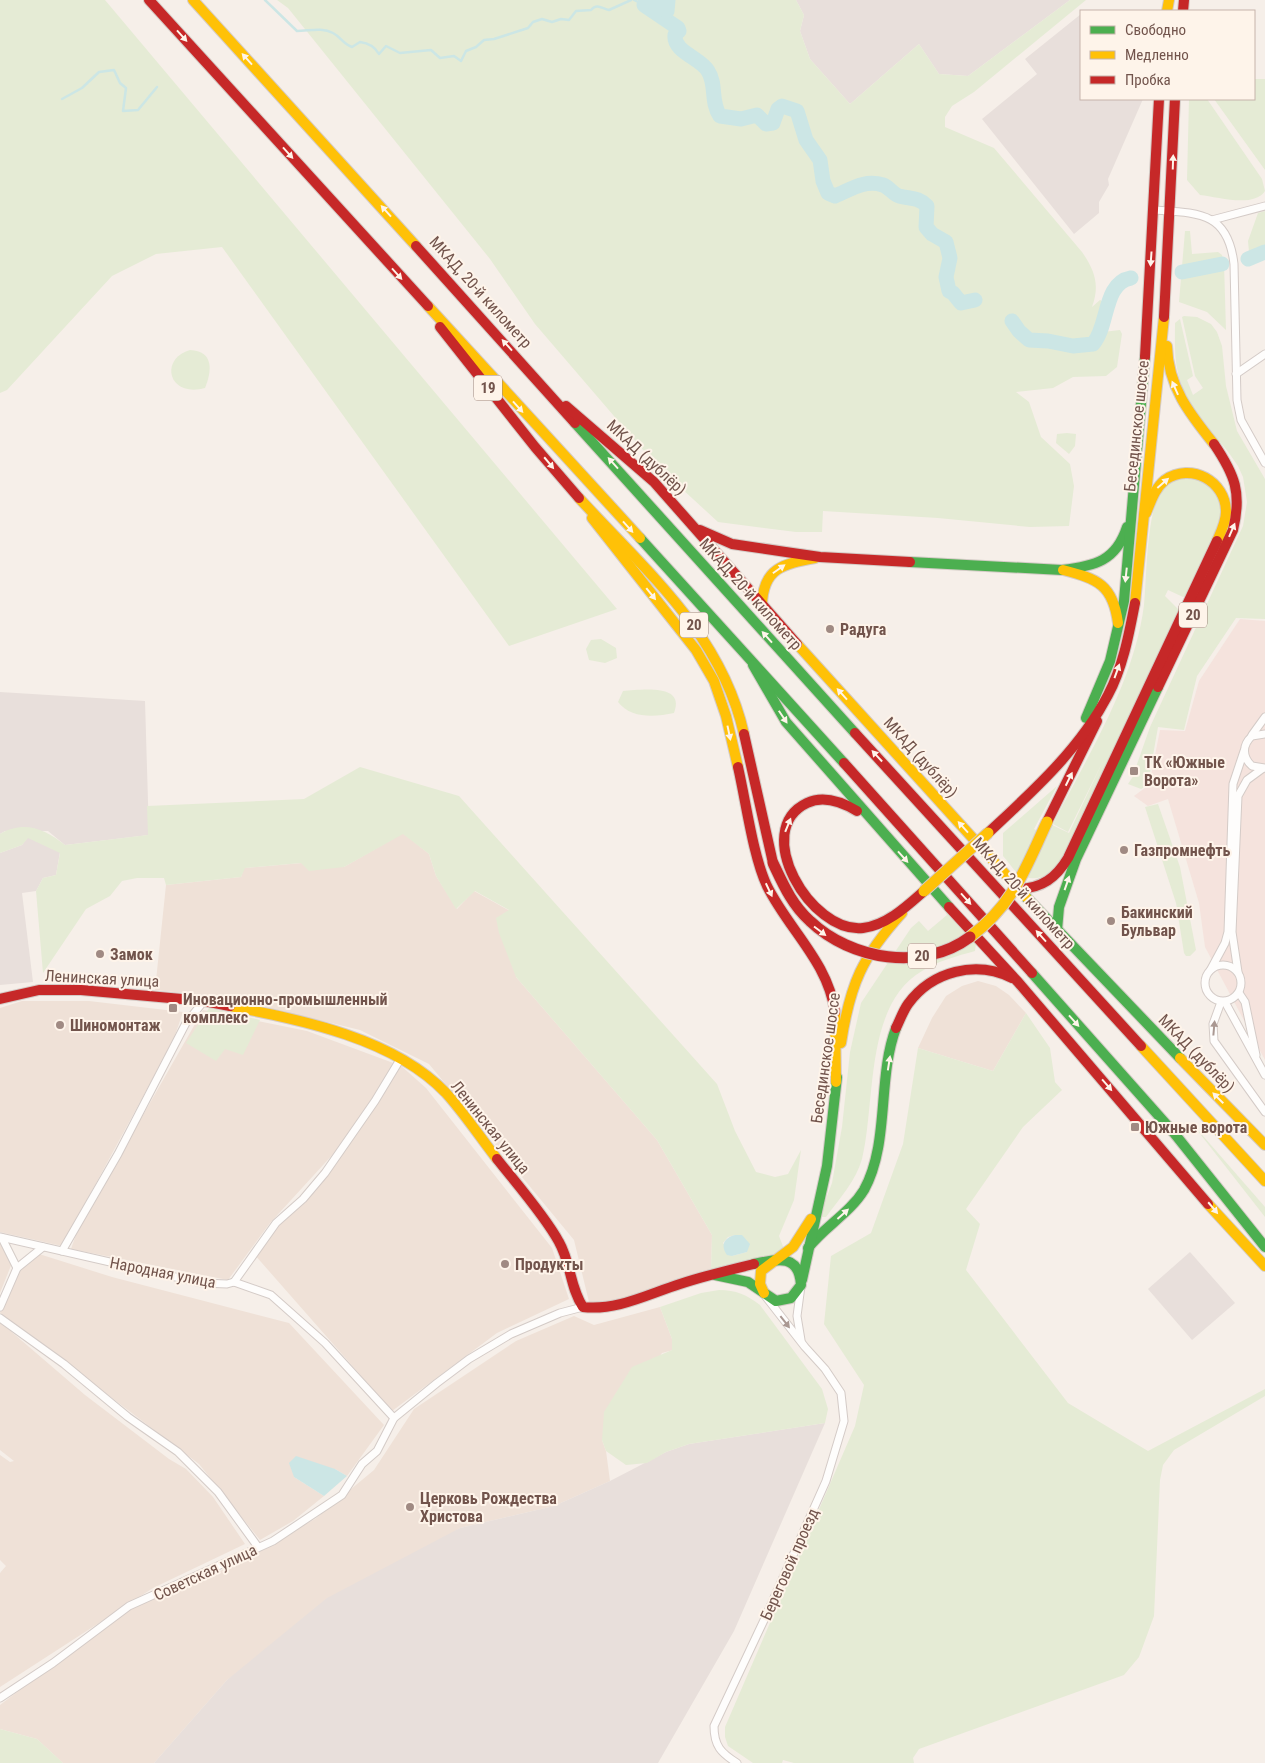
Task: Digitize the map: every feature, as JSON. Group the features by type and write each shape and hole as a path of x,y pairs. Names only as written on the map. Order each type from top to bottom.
{"main road":[{"path":"149,0 863,783 1174,1132 1265,1247"},
{"name":"МКАД, 20-й километр","path":"193,0 552,394 792,664 956,841 1103,1008 1265,1181"},
{"name":"Бесединское шоссе","path":"1075,742 1106,673 1119,630 1129,544 1155,210 1159,100"},
{"name":"Бесединское шоссе","path":"801,1286 827,1166 842,1032 853,979 874,944 903,911 1035,789 1075,742 1108,694 1126,643 1135,604 1166,300 1175,100"},
{"name":"19","path":"410,288 696,650 714,681 726,716 762,874 771,895 816,961 831,991 835,1008 836,1082"},
{"name":"20","path":"1057,930 1059,907 1076,859 1233,530 1239,510 1239,491 1228,464 1179,398 1172,380 1167,359 1166,300"},
{"name":"МКАД (дублёр)","path":"552,394 654,482 762,605 1019,889 1265,1145"},
{"path":"1019,889 1037,887 1049,882 1059,874 1068,858 1217,542 1225,519 1226,502 1220,488 1210,479 1197,473 1182,473 1168,478 1156,489 1142,526"},
{"name":"20","path":"568,486 691,621 724,672 738,709 774,863 792,903 803,916 834,940 864,953 881,956 922,956 960,943 990,921 1005,905 1017,886 1108,694"},
{"path":"694,526 732,544 820,556 1062,570 1083,568 1109,559 1119,548 1125,534 1131,508"},
{"path":"762,605 763,587 779,567 820,556"},
{"path":"1062,570 1094,578 1105,586 1114,596 1119,630"},
{"path":"750,660 786,722 871,821 1018,982 1239,1240 1265,1266"},
{"path":"871,821 842,801 821,798 811,801 792,816 785,830 785,846 790,867 797,882 816,908 824,916 846,927 873,927 903,911"},
{"path":"808,1248 862,1195 869,1179 877,1145 892,1042 901,1015 912,999 928,984 947,973 967,968 1000,971 1018,982"},
{"name":"Ленинская улица","path":"0,999 39,990 81,990 204,1001 289,1018 365,1041 401,1058 445,1092 507,1171 560,1244 573,1281 575,1295 582,1307"},
{"name":"Бесединское шоссе","path":"774,1260 788,1252 800,1238 820,1197"},
{"path":"582,1307 602,1309 715,1275 774,1260 785,1260 794,1265 800,1274 801,1286 796,1295 786,1301 776,1301 748,1282 715,1275"},
{"path":"766,1296 760,1286 759,1276 765,1266 774,1260"}],"street":[{"path":"1155,210 1171,211 1212,220 1265,206"},
{"path":"1212,220 1227,234 1232,245 1237,400 1241,420 1265,463"},
{"path":"1236,374 1265,354"},
{"path":"1265,717 1245,744 1233,784 1228,932 1225,943 1206,977 1205,986 1209,995 1223,1002 1265,1075"},
{"path":"1252,736 1265,734"},
{"path":"1244,751 1248,762 1264,768"},
{"path":"1223,1002 1233,999 1239,993 1242,983 1238,972 1232,932 1238,796 1247,780 1264,768"},
{"path":"1211,969 1225,965 1238,972"},
{"path":"1239,993 1245,1002 1258,1064"},
{"path":"62,1251 118,1154 186,1023 204,1001"},
{"path":"1223,1002 1214,1024 1214,1041 1265,1112"},
{"path":"234,1282 276,1223 303,1199 325,1173 375,1101 401,1058"},
{"path":"1,1237 17,1268"},
{"name":"Народная улица","path":"1,1237 202,1283 227,1284 234,1282 271,1295 325,1343 394,1418"},
{"path":"0,1307 17,1268 42,1247"},
{"path":"801,1286 797,1309 798,1327 804,1347"},
{"name":"Береговой проезд","path":"737,1763 717,1749 714,1738 714,1726 826,1481 844,1420 841,1393 825,1369 804,1347 766,1296"},
{"path":"394,1418 469,1359 511,1334 560,1313 582,1307"},
{"path":"0,1318 64,1364 128,1417 178,1452 218,1492 258,1547"},
{"name":"Советская улица","path":"0,1698 53,1663 129,1606 273,1541 342,1494 362,1464 377,1451 394,1418"}],"shaded area":[{"path":"796,0 1070,0 968,76 939,74 919,44 850,104 810,59 800,31 804,15"},
{"path":"1080,15 1080,100 1143,100 1108,179 1109,185 1099,202 1099,213 1074,234 982,119 1037,74 1025,59"},
{"path":"1240,619 1265,621 1265,1060 1205,947 1199,903 1168,799 1148,806 1134,796 1149,785 1160,730 1185,731 1199,681"},
{"path":"0,692 145,701 149,835 65,845 48,831 5,831 0,834"},
{"path":"403,833 429,854 436,876 457,909 474,891 510,911 516,977 657,1140 712,1235 711,1269 607,1306 589,1302 574,1240 429,1064 360,1030 224,997 155,990 166,885 241,877 244,868 302,863 344,867"},
{"path":"28,837 60,852 56,875 43,878 36,891 22,893 33,982 0,985 0,853 22,845"},
{"path":"978,981 996,986 1009,995 1026,1013 993,1071 918,1048 932,1018 946,996 962,986"},
{"path":"22,1001 89,1001 183,1012 173,1041 62,1246 0,1232 0,1008"},
{"path":"203,1010 307,1031 396,1064 346,1140 270,1223 228,1280 71,1249 78,1229"},
{"path":"399,1064 426,1088 552,1248 569,1299 497,1333 392,1411 254,1254 276,1226 322,1179"},
{"path":"0,1242 12,1263 0,1293"},
{"path":"1190,1252 1235,1303 1192,1340 1148,1289"},
{"path":"39,1254 112,1277 289,1323 384,1425 347,1476 335,1469 294,1477 324,1496 293,1521 260,1540 199,1464 0,1313 18,1269"},
{"path":"660,1307 672,1339 673,1350 662,1353 602,1440 606,1451 610,1481 554,1506 460,1528 227,1680 154,1763 63,1763 37,1739 0,1729 0,1705 113,1619 146,1600 202,1581 315,1519 374,1470 414,1409 516,1341 574,1316 594,1325"},
{"path":"0,1322 85,1395 169,1459 186,1469 213,1497 245,1544 153,1588 0,1687 0,1573 6,1566 0,1560 0,1455 10,1462 14,1461 0,1450"},
{"path":"825,1423 734,1631 658,1763 154,1763 227,1680 327,1598 460,1528 554,1506 610,1481 666,1452 689,1444"}],"green space":[{"path":"0,0 105,0 617,609 509,646 222,247 156,254 112,276 7,390 0,393"},
{"path":"277,0 796,0 804,15 800,31 810,59 850,104 919,44 939,74 968,76 1070,0 1086,0 974,92 952,106 945,117 945,127 994,148 1082,252 1095,278 1096,292 1092,307 1100,300 1106,303 1098,328 1103,332 1120,330 1122,334 1117,367 1106,376 1073,377 1053,388 1016,392 1029,402 1041,437 1070,464 1074,486 1069,526 1030,527 938,518 823,511 822,532 796,532 718,522 656,465 535,324 490,259 288,8"},
{"path":"1255,79 1265,79 1265,170 1215,100 1255,100"},
{"path":"1189,100 1208,100 1262,179 1265,191 1253,199 1235,200 1200,195 1187,180"},
{"path":"1265,211 1265,246 1249,252 1248,241 1258,213"},
{"path":"1185,231 1190,231 1192,254 1218,252 1222,255 1224,263 1226,330 1207,312 1179,302"},
{"path":"1182,317 1197,317 1211,324 1217,332 1222,346 1226,386 1237,431 1265,479 1265,619 1236,618 1197,676 1184,730 1158,727 1148,784 1141,789 1128,784 1138,769 1136,767 1150,727 1243,526 1247,502 1243,477 1238,466 1195,410 1182,386 1178,373 1175,348 1175,323 1180,319 1193,376 1187,380 1193,395 1203,388 1195,376"},
{"path":"190,350 203,354 209,363 210,369 205,388 192,390 183,388 176,383 172,376 171,369 174,361 180,355"},
{"path":"1057,434 1076,434 1075,446 1069,454 1056,443"},
{"path":"1184,477 1196,478 1207,482 1217,490 1223,514 1190,594 1183,597 1168,590 1165,596 1181,612 1063,860 1044,876 1038,878 1025,877 1019,874 1003,856 1003,833 1057,786 1034,829 1047,836 1052,825 1069,833 1104,759 1068,832 1053,824 1108,718 1120,690 1139,634 1144,605 1148,543 1158,496 1166,485"},
{"path":"601,639 616,648 617,658 605,663 589,660 586,649 591,640"},
{"path":"660,690 668,693 674,697 676,703 674,713 651,716 636,714 623,708 618,702 623,691"},
{"path":"360,767 459,796 717,1084 735,1131 756,1172 775,1177 788,1174 801,1150 794,1200 779,1236 784,1249 767,1258 749,1264 711,1269 712,1235 657,1140 516,977 499,933 496,918 509,910 475,891 456,909 436,876 429,854 403,834 344,867 309,871 301,863 245,868 241,877 166,885 164,878 137,878 122,881 110,896 86,909 43,973 36,891 43,878 56,875 60,853 28,838 22,845 0,853 0,834 17,828 34,828 50,835 65,845 148,835 147,806 304,799","holes":["735,1235 747,1252 732,1256 723,1243 728,1237"]},
{"path":"1158,804 1180,867 1196,950 1190,956 1186,956 1184,953 1176,903 1145,807"},
{"path":"941,905 976,943 975,951 928,967 903,987 890,1007 881,1030 876,1056 862,1159 856,1175 847,1190 826,1217 822,1217 821,1212 832,1183 842,1127 850,1052 861,1003 911,928 919,921 928,931 947,915"},
{"path":"209,1008 260,1020 243,1055 225,1049 216,1061 186,1043"},
{"path":"1026,1013 1050,1048 1055,1082 1062,1090 1023,1127 966,1209 980,1224 966,1270 1068,1403 1148,1451 1265,1389 1265,1396 1174,1450 1163,1465 1160,1480 1154,1616 1139,1657 1124,1675 919,1749 913,1758 914,1763 794,1763 783,1760 782,1763 753,1763 728,1746 725,1737 725,1727 855,1426 864,1385 824,1324 831,1256 871,1233 903,1144 918,1048 993,1071"},
{"path":"1190,1121 1265,1207 1265,1217"},
{"path":"719,1290 741,1294 760,1305 822,1389 828,1409 825,1423 689,1444 666,1452 647,1463 626,1465 606,1451 602,1440 604,1412 632,1367 672,1350 672,1339 660,1307 701,1293"},
{"path":"0,1729 37,1739 63,1763 0,1763"}],"water":[{"path":"735,1235 742,1235 750,1244 747,1252 732,1256 727,1255 724,1242"},
{"path":"296,1456 335,1469 347,1476 324,1496 294,1477 289,1463"}],"waterway":[{"path":"265,0 297,31 329,31 349,46 352,47 360,42 368,44 379,54 386,46 400,53 431,50 440,58 454,56 461,61 466,51 476,47 484,40 494,39 528,28 533,22 542,19 552,22 561,19 569,20 576,11 591,10 597,6 609,10 631,0"},
{"path":"634,0 644,5"},
{"path":"647,0 644,5 678,28 679,31 675,35 678,46 700,62 708,71 711,76 715,105 720,116 741,119 757,115 766,124 773,123 778,109 782,106 797,111 806,140 820,160 823,181 828,193 835,196 870,183 885,186 899,196 924,203 927,206 926,227 932,234 946,242 950,258 946,277 949,291 961,303 975,300"},
{"path":"652,2 667,11 668,0"},
{"path":"62,99 82,88 99,72 114,70 120,83 126,88 123,111 138,110 157,87"},
{"path":"1248,259 1265,252"},
{"path":"1182,272 1222,264"},
{"path":"1012,321 1029,340 1048,341 1073,346 1093,344 1102,327 1111,296 1122,282 1131,278"}],"traffic: fast":[{"path":"1086,718 1110,661 1124,601 1145,357"},
{"path":"575,423 855,733"},
{"path":"910,562 1062,570 1094,564 1103,560 1117,548 1127,527"},
{"path":"640,538 844,763"},
{"path":"753,665 786,722 949,907"},
{"path":"1057,930 1059,907 1076,859 1158,687"},
{"path":"1026,897 1180,1058"},
{"path":"1032,973 1174,1133 1265,1247"},
{"path":"808,1248 814,1240 852,1206 864,1190 872,1172 881,1131 890,1047 896,1028"},
{"path":"802,1280 827,1166 837,1077"},
{"path":"715,1275 748,1282 776,1301 791,1298 801,1285 796,1268 791,1263 778,1260 754,1264"}],"traffic: slow":[{"path":"193,0 416,246"},
{"path":"1167,10 1169,0"},
{"path":"428,306 640,538"},
{"path":"1135,603 1164,317"},
{"path":"1167,346 1168,361 1176,387 1189,411 1214,444"},
{"path":"1146,513 1156,491 1165,480 1175,475 1196,474 1214,484 1220,491 1224,501 1225,519 1217,541"},
{"path":"579,498 655,578 699,634 718,665 733,698 744,734"},
{"path":"592,518 696,650 714,681 726,716 738,767"},
{"path":"762,605 763,593 771,575 784,566 815,558"},
{"path":"1063,570 1086,577 1102,586 1112,600 1118,623"},
{"path":"797,644 1026,897"},
{"path":"970,937 985,925 1008,899 1025,870 1047,822"},
{"path":"924,891 988,833"},
{"path":"841,1043 849,1004 860,972 867,958 902,913"},
{"path":"230,1006 316,1025 374,1045 400,1058 425,1074 446,1093 497,1159"},
{"path":"835,1012 836,1082"},
{"path":"1141,1046 1265,1181"},
{"path":"1180,1058 1265,1145"},
{"path":"1208,1204 1265,1266"},
{"path":"764,1293 760,1284 761,1271 793,1247 811,1219"}],"traffic: jam":[{"path":"149,0 428,306"},
{"path":"1183,10 1184,0"},
{"path":"1145,357 1159,100"},
{"path":"1164,317 1175,100"},
{"path":"416,246 575,423"},
{"path":"440,327 535,447 579,498"},
{"path":"566,406 654,482 797,644"},
{"path":"1158,687 1233,530 1236,517 1237,505 1232,475 1214,444"},
{"path":"700,530 732,544 820,557 910,562"},
{"path":"1019,889 1035,887 1048,881 1059,871 1068,858 1217,541"},
{"path":"988,833 1054,769 1084,734 1097,715 1118,673 1135,603"},
{"path":"1047,822 1097,721"},
{"path":"855,733 1141,1046"},
{"path":"744,734 773,863"},
{"path":"844,763 1032,973"},
{"path":"738,767 762,874 776,902 825,977 835,1012"},
{"path":"857,811 839,802 820,800 807,803 791,816 784,835 786,856 794,878 807,898 824,915 843,925 863,928 888,919 904,909 924,891"},
{"path":"773,863 788,894 804,915 827,934 846,945 888,957 910,958 931,955 951,948 970,937"},
{"path":"949,907 1018,982 1208,1204"},
{"path":"896,1028 906,1007 918,993 929,983 942,977 956,972 984,970 1012,978"},
{"path":"0,999 39,990 81,990 204,1001 230,1006"},
{"path":"497,1159 538,1211 559,1242 566,1258 575,1292 583,1307 596,1308 632,1301 698,1278 754,1264"}],"place":[{"name":"Радуга","path":"830,629"},
{"name":"ТК «Южные Ворота»","path":"1134,771"},
{"name":"Газпромнефть","path":"1124,850"},
{"name":"Бакинский Бульвар","path":"1111,921"},
{"name":"Замок","path":"100,954"},
{"name":"Иновационно-промышленный комплекс","path":"173,1008"},
{"name":"Шиномонтаж","path":"60,1025"},
{"name":"Южные ворота","path":"1135,1127"},
{"name":"Продукты","path":"505,1264"},
{"name":"Церковь Рождества Христова","path":"410,1507"}]}
